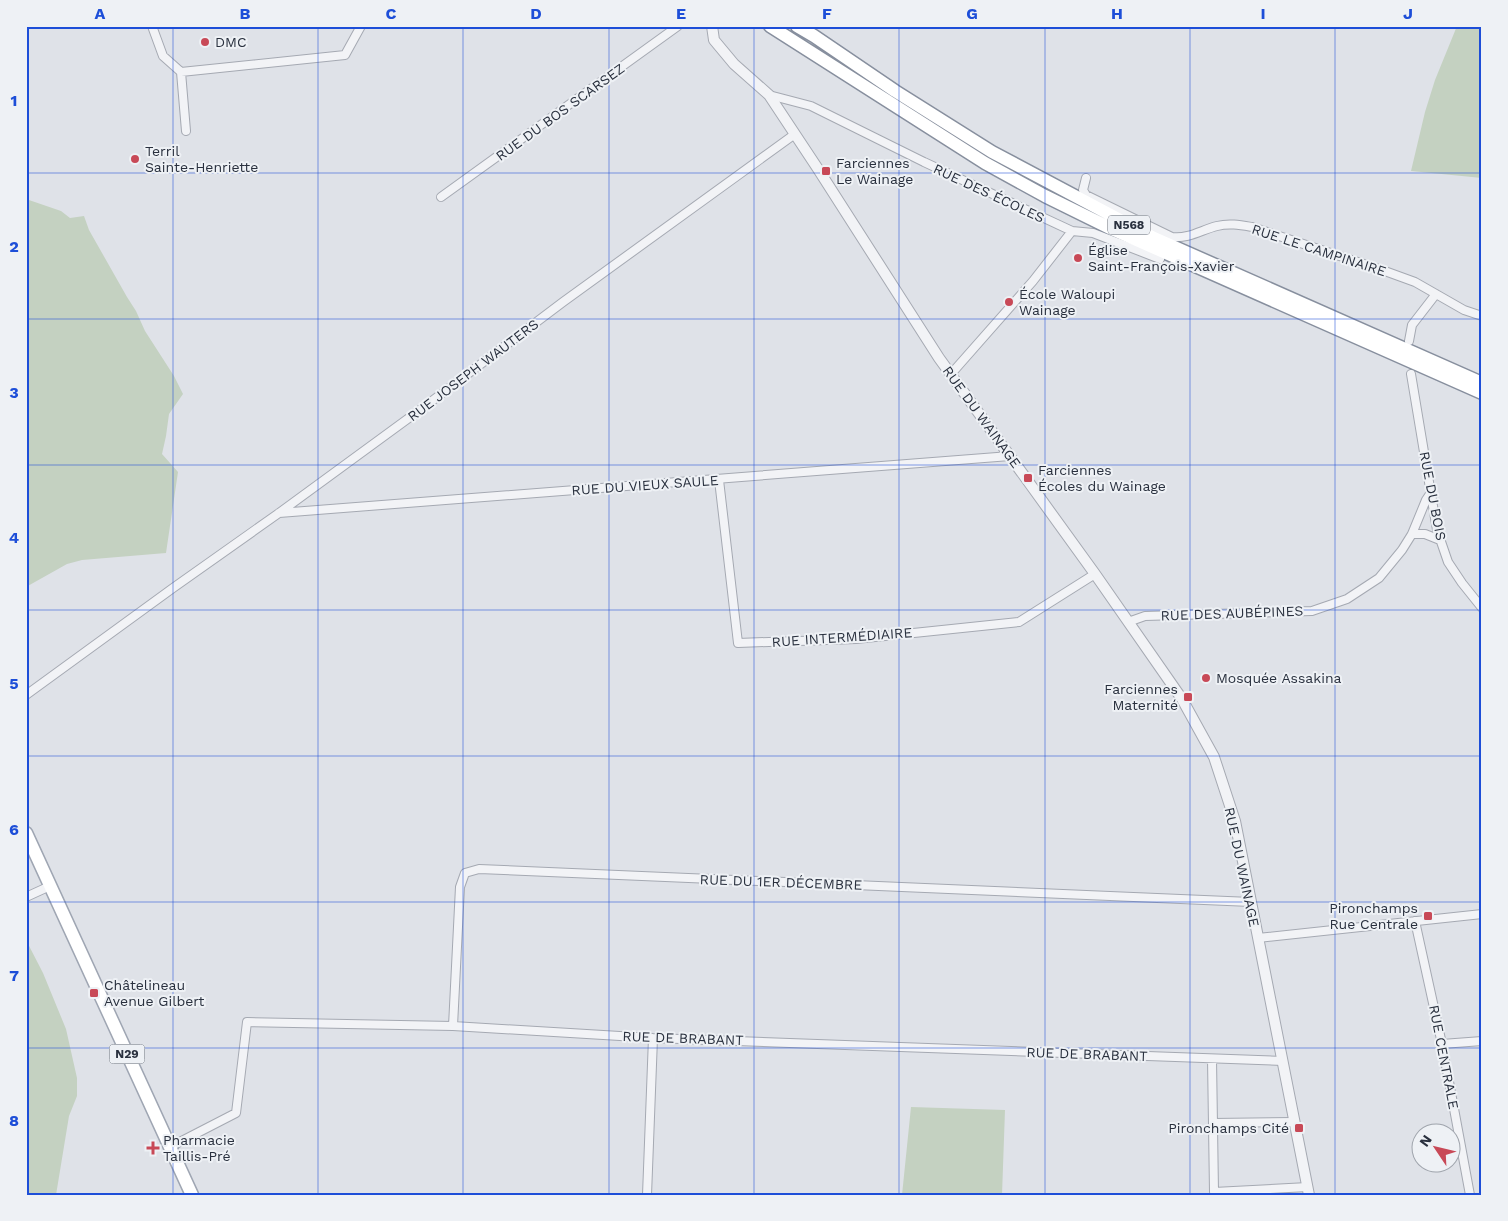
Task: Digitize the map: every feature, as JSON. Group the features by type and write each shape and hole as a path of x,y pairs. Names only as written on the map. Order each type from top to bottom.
{"main road":[{"name":"N568","path":"770,26 985,163 1045,196 1114,230 1482,393"},
{"name":"N568","path":"797,26 992,152 1111,216 1154,238 1482,383"},
{"name":"N29","path":"26,833 192,1195"}],"street":[{"path":"152,26 163,56 181,72 186,131"},
{"path":"181,72 345,55 361,26"},
{"name":"RUE DU BOS SCARSEZ","path":"441,197 678,26"},
{"name":"RUE DU WAINAGE","path":"712,26 714,40 734,64 769,95 951,374 1095,574 1182,699 1214,757 1235,821 1309,1191"},
{"name":"RUE DES ÉCOLES","path":"769,95 810,106 924,162 1072,230 1093,234 1160,259"},
{"name":"RUE JOSEPH WAUTERS","path":"26,695 279,513 563,302 795,134"},
{"name":"RUE LE CAMPINAIRE","path":"1086,178 1083,190 1086,195 1172,237 1187,237 1219,225 1232,224 1252,227 1415,282 1464,310 1482,316"},
{"path":"951,374 1033,281 1072,230"},
{"path":"1409,341 1412,325 1436,294"},
{"name":"RUE DU BOIS","path":"1411,374 1430,494 1440,540 1448,562 1482,608"},
{"name":"RUE DU VIEUX SAULE","path":"279,513 1010,456"},
{"name":"RUE INTERMÉDIAIRE","path":"719,480 738,643 856,639 1018,622 1095,574"},
{"name":"RUE DES AUBÉPINES","path":"1128,622 1145,616 1312,611 1346,599 1379,578 1402,550 1412,534 1430,494"},
{"path":"1412,534 1425,534 1440,540"},
{"name":"RUE DU 1ER DÉCEMBRE","path":"453,1026 460,887 465,873 479,870 1251,902"},
{"path":"26,897 50,886"},
{"path":"1258,938 1482,914"},
{"name":"RUE CENTRALE","path":"1415,921 1442,1044 1470,1195"},
{"name":"RUE DE BRABANT","path":"170,1146 236,1113 247,1022 453,1026 653,1038 1283,1061"},
{"path":"647,1195 653,1038"},
{"path":"1442,1044 1482,1041"},
{"path":"1212,1059 1214,1192 1309,1191"},
{"path":"1213,1123 1295,1122"}],"green space":[{"path":"1457,26 1482,26 1482,178 1411,171 1425,112 1435,80"},
{"path":"26,199 61,211 70,218 84,216 89,230 136,311 145,331 174,376 183,394 169,414 162,454 178,472 166,553 82,560 67,564 26,587"},
{"path":"26,940 43,973 66,1029 77,1078 77,1096 69,1116 56,1195 26,1195"},
{"path":"911,1107 1005,1110 1002,1195 902,1195"}],"place":[{"name":"DMC","path":"205,42"},
{"name":"Terril Sainte-Henriette","path":"135,159"},
{"name":"Farciennes Le Wainage","path":"826,171"},
{"name":"Église Saint-François-Xavier","path":"1078,258"},
{"name":"École Waloupi Wainage","path":"1009,302"},
{"name":"Farciennes Écoles du Wainage","path":"1028,478"},
{"name":"Mosquée Assakina","path":"1206,678"},
{"name":"Farciennes Maternité","path":"1188,697"},
{"name":"Pironchamps Rue Centrale","path":"1428,916"},
{"name":"Châtelineau Avenue Gilbert","path":"94,993"},
{"name":"Pironchamps Cité","path":"1299,1128"},
{"name":"Pharmacie Taillis-Pré","path":"153,1148"}]}
